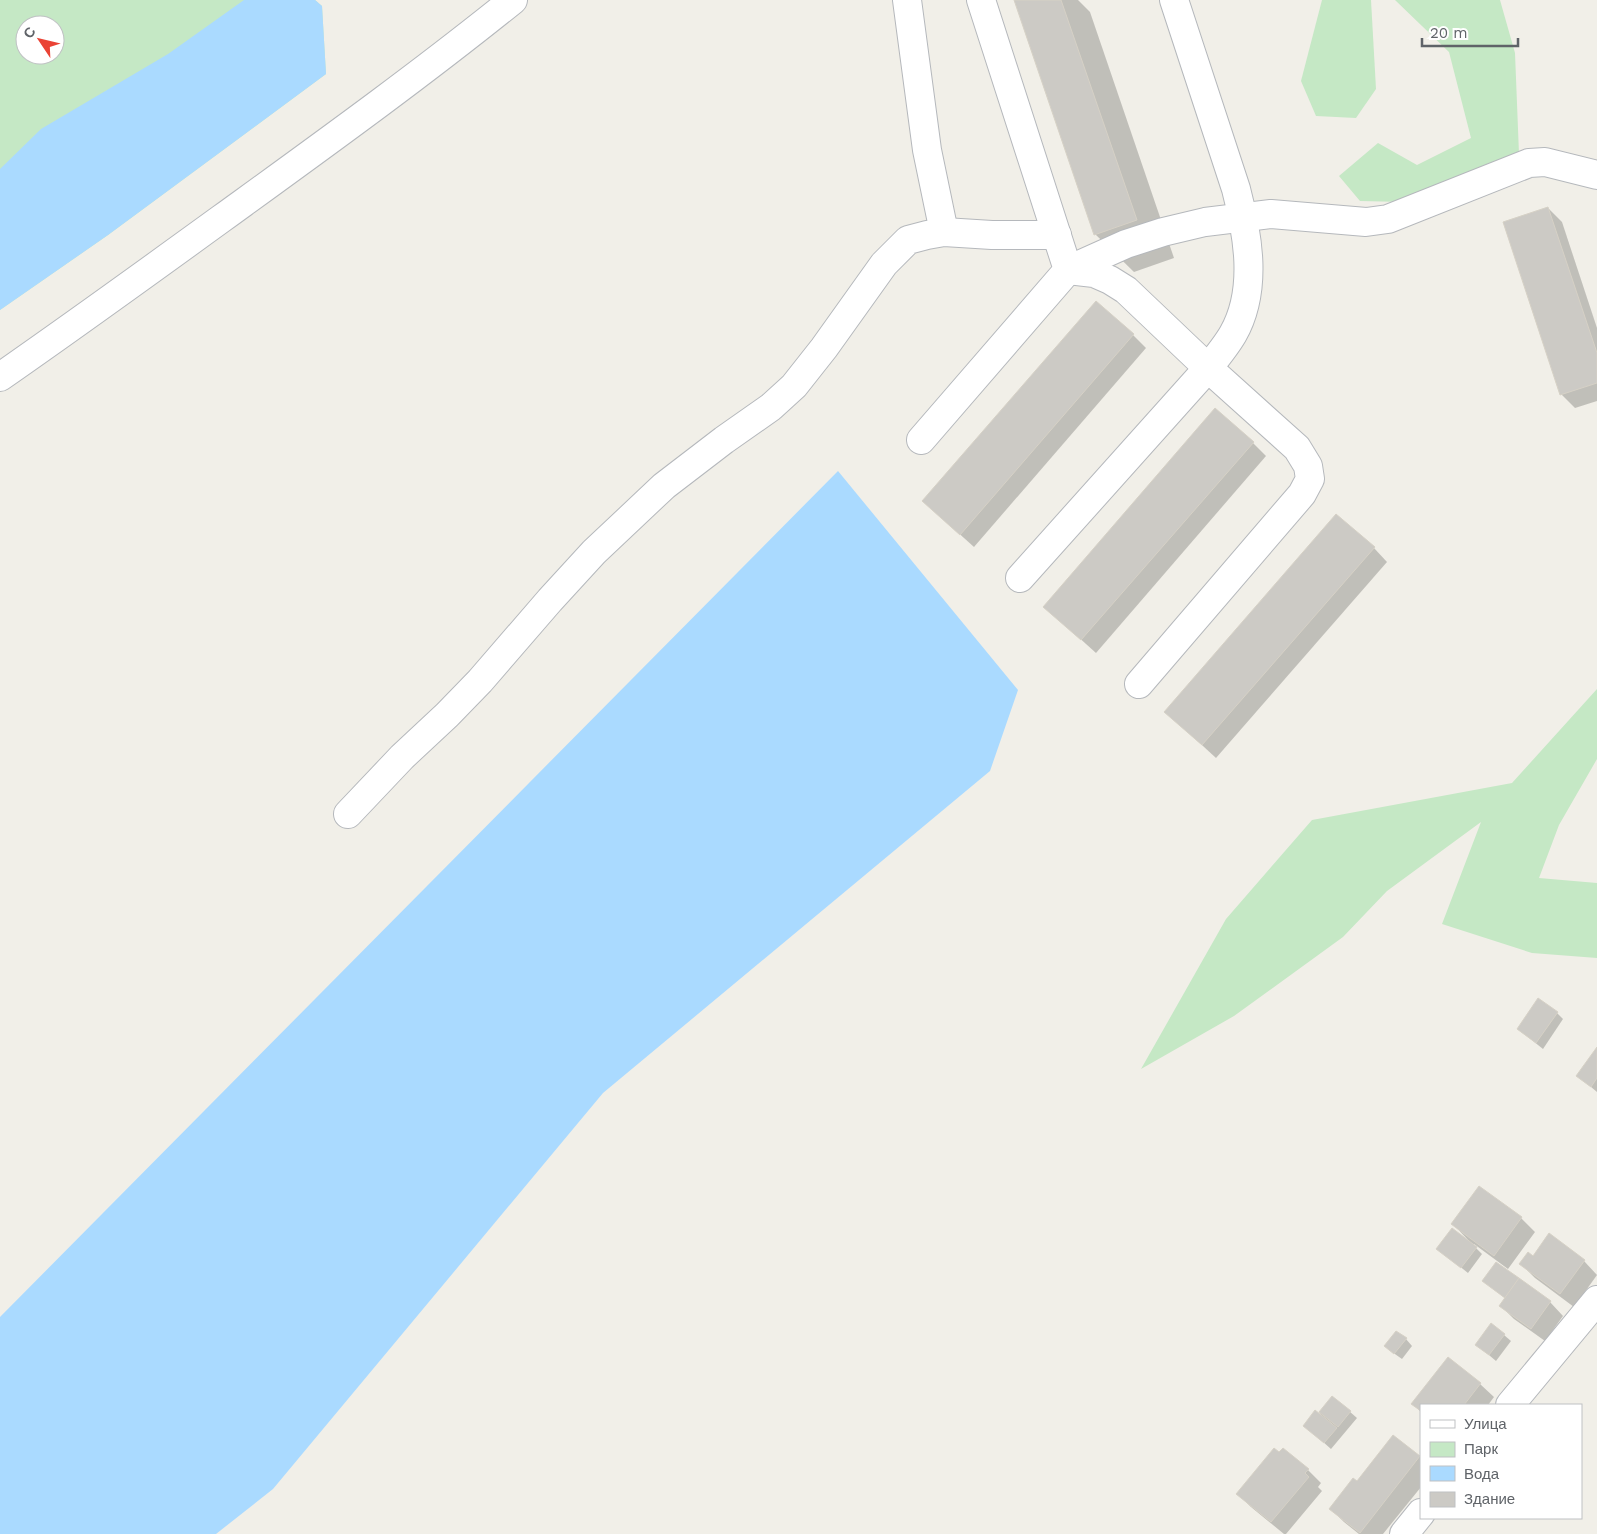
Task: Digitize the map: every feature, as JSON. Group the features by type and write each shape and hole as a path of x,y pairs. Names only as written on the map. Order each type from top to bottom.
{"street":[{"path":"0,377 91,314 353,124 513,0"},
{"path":"907,0 927,150 944,232"},
{"path":"981,0 1068,270"},
{"path":"1020,578 1208,368 1234,333 1242,313 1248,280 1248,255 1243,217 1236,189 1174,0"},
{"path":"921,440 1068,270 1126,244 1163,232 1205,222 1271,214 1366,222 1388,219 1529,163 1545,162 1597,175"},
{"path":"348,814 402,756 447,715 480,681 594,552 664,486 771,407 794,386 824,348 884,264 908,240 944,232 1057,236"},
{"path":"1068,270 1094,272 1126,290 1208,368 1297,448 1308,466 1310,480 1302,494 1139,684"},
{"path":"1511,1404 1597,1300"},
{"path":"1404,1534 1420,1515"}],"green space":[{"path":"0,0 315,0 322,6 326,74 108,235 0,310"},
{"path":"1322,0 1371,0 1376,89 1356,118 1316,116 1301,81"},
{"path":"1395,0 1500,0 1515,53 1519,154 1404,202 1360,201 1339,176 1378,143 1417,165 1471,138 1449,52"},
{"path":"1597,689 1597,759 1559,825 1539,878 1597,883 1597,958 1532,953 1442,924 1481,822 1387,891 1343,937 1234,1016 1141,1069 1226,919 1312,820 1512,783"}],"water":[{"path":"244,0 315,0 322,6 326,74 108,235 0,310 0,169 41,129 168,54"},
{"path":"838,471 1018,690 990,771 603,1093 273,1489 216,1534 0,1534 0,1317"}],"building":[{"path":"1014,0 1061,0 1137,220 1094,235"},
{"path":"1548,207 1597,353 1597,383 1560,395 1503,222"},
{"path":"1096,301 1134,334 960,535 922,501"},
{"path":"1215,408 1254,442 1081,640 1043,607"},
{"path":"1336,514 1375,547 1202,745 1164,712"},
{"path":"1538,998 1558,1012 1536,1043 1517,1029"},
{"path":"1597,1047 1597,1078 1591,1087 1576,1076"},
{"path":"1479,1186 1522,1217 1494,1256 1451,1224"},
{"path":"1452,1228 1477,1247 1461,1268 1436,1249"},
{"path":"1549,1233 1585,1260 1560,1294 1519,1264 1528,1252 1533,1256"},
{"path":"1496,1262 1519,1278 1505,1298 1482,1281"},
{"path":"1519,1278 1551,1301 1531,1329 1499,1306"},
{"path":"1491,1323 1505,1334 1489,1355 1475,1345"},
{"path":"1396,1331 1407,1338 1394,1354 1384,1346"},
{"path":"1448,1357 1481,1383 1465,1404 1420,1404 1420,1410 1411,1404"},
{"path":"1332,1396 1351,1411 1338,1427 1319,1412"},
{"path":"1315,1410 1337,1428 1324,1443 1303,1426"},
{"path":"1393,1435 1420,1456 1360,1533 1329,1509 1353,1478 1357,1481"},
{"path":"1274,1448 1279,1452 1283,1448 1309,1469 1305,1473 1309,1477 1271,1522 1236,1494"}]}
